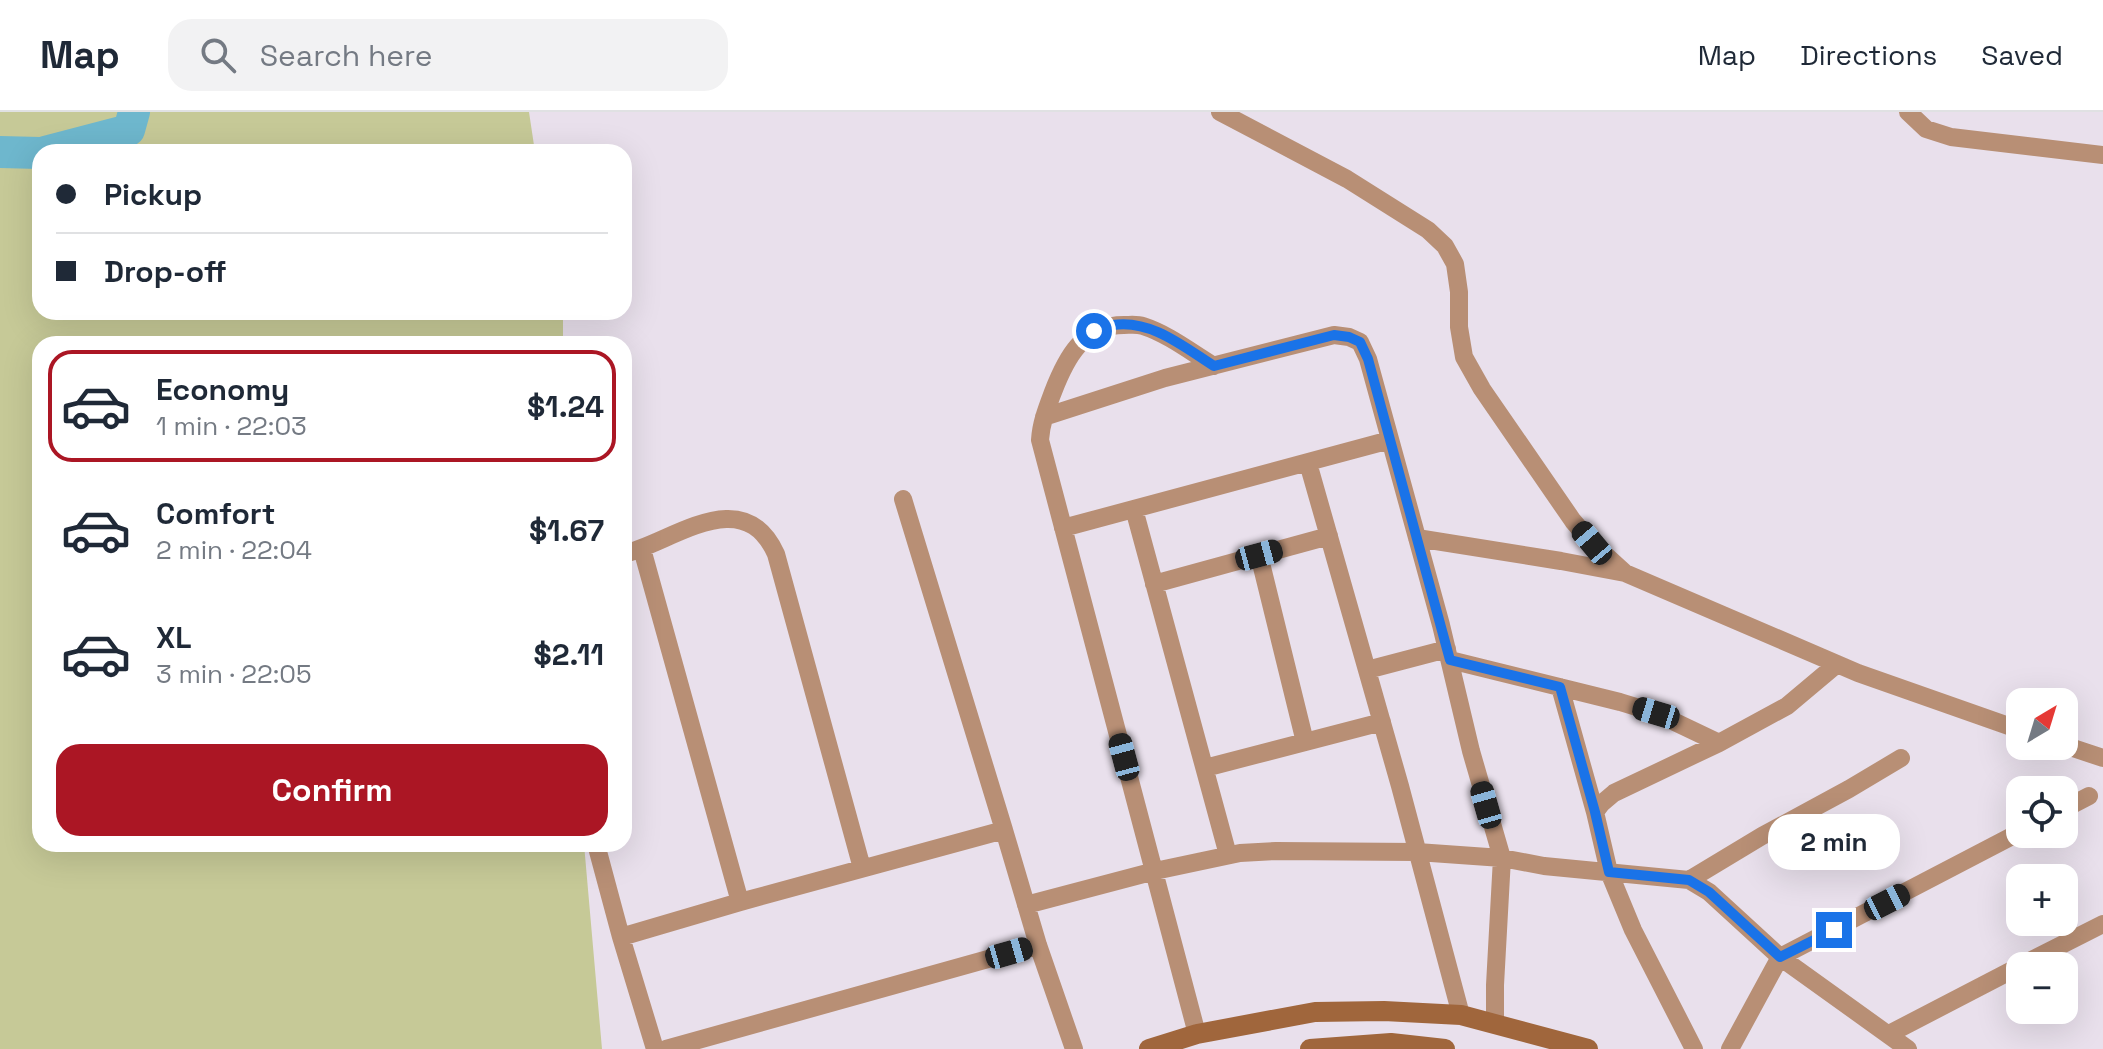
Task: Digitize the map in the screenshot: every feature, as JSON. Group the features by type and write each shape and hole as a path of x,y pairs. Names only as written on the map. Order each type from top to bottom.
{"main road":[{"path":"1149,1049 1197,1034 1315,1012 1384,1011 1461,1015 1588,1049"},
{"path":"1310,1049 1391,1046 1445,1049"}],"street":[{"path":"1220,112 1347,179 1428,230 1445,246 1455,264 1464,357 1482,389 1573,521 1625,573"},
{"path":"1908,112 1926,129 1939,134 2103,155"},
{"path":"1197,1034 1040,440 1044,417 1062,371 1075,348 1094,331 1113,325 1140,325 1164,335 1214,366"},
{"path":"1044,417 1165,378 1334,335 1360,342 1368,359 1502,858 1495,1024"},
{"path":"1063,528 1390,440"},
{"path":"1308,463 1461,1015"},
{"path":"903,499 1038,945 1074,1049"},
{"path":"1134,509 1228,855"},
{"path":"740,902 633,552 712,520 737,519 757,526 776,554 862,868"},
{"path":"1154,584 1329,536"},
{"path":"1417,538 1625,573 1837,664 2006,725"},
{"path":"1259,555 1305,742"},
{"path":"1367,670 1448,654 1656,713 1719,743"},
{"path":"1595,812 1614,793 1719,743 1787,706 1837,664"},
{"path":"1560,687 1609,872 1633,930 1694,1049"},
{"path":"1205,768 1382,722"},
{"path":"2078,750 2103,758"},
{"path":"1689,880 1901,758"},
{"path":"2078,802 2089,796"},
{"path":"621,937 1004,830"},
{"path":"1730,1049 1780,957 2006,839"},
{"path":"1026,905 1228,855 1276,851 1417,852 1502,858 1544,866 1689,880 1709,892 1780,957 1908,1049"},
{"path":"598,852 655,1049"},
{"path":"2048,952 2103,924"},
{"path":"666,1049 1038,945"},
{"path":"1889,1034 2006,973"}],"green space":[{"path":"0,112 529,112 534,144 32,144 32,320 563,320 563,336 32,336 32,852 585,852 602,1049 0,1049"}],"waterway":[{"path":"76,144 129,130 134,112"},
{"path":"0,152 32,153"}],"route":[{"path":"1094,331 1113,325 1140,325 1164,335 1214,366 1334,335 1360,342 1368,359 1450,660 1560,687 1609,872 1689,880 1709,892 1780,957 1834,930"}]}
